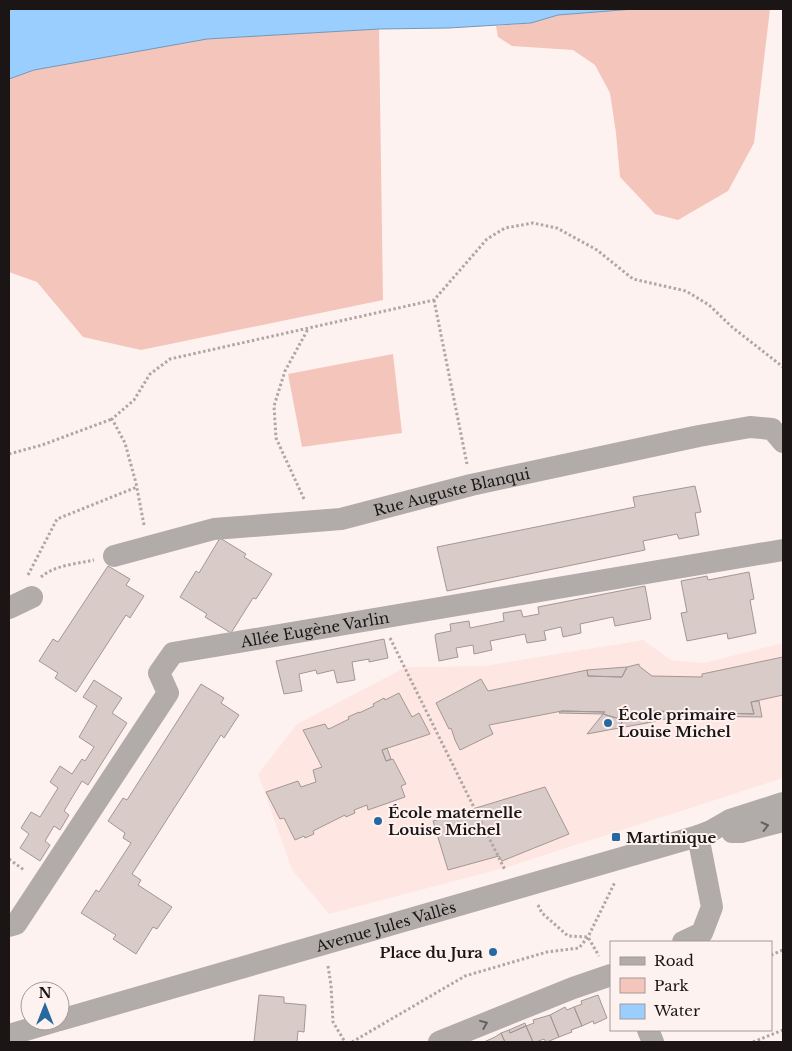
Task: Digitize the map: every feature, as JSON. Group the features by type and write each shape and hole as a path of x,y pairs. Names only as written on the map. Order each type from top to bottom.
{"street":[{"name":"Rue Auguste Blanqui","path":"114,556 214,529 341,519 471,485 699,436 750,427 772,429 783,442"},
{"name":"Allée Eugène Varlin","path":"9,926 16,924 168,692 159,673 173,653 783,550"},
{"path":"10,607 32,597"},
{"name":"Avenue Jules Vallès","path":"70,1017 704,834 730,820 783,803"},
{"name":"Avenue Jules Vallès","path":"704,834 741,832 783,821"},
{"path":"685,941 702,933 712,907 704,834"},
{"path":"439,1042 610,975"},
{"path":"18,1036 31,1031"}],"path":[{"path":"9,454 42,445 112,419 134,400 150,374 170,360 434,300 487,239 505,228 533,223 557,228 597,250 633,278 686,291 709,305 732,327 783,367"},
{"path":"434,300 471,485"},
{"path":"309,328 285,371 274,406 276,438 314,521"},
{"path":"112,419 126,443 148,547"},
{"path":"10,607 57,519 136,487"},
{"path":"32,597 40,579 45,574 58,568 114,556"},
{"path":"399,659 521,886 542,913 568,936 588,937"},
{"path":"352,1042 466,976 548,952 579,948 588,937 614,886 623,857"},
{"path":"588,937 610,975"},
{"path":"324,944 331,984 333,1022 345,1042"},
{"path":"753,1042 783,1030"}],"shaded area":[{"name":"École primaire Louise Michel","path":"643,640 671,660 704,663 783,643 783,778 504,868 329,914 292,870 258,774 297,724 406,667 484,666"}],"green space":[{"path":"634,9 770,9 754,143 728,191 678,220 655,214 620,177 610,93 595,65 573,50 512,46 498,37 496,26 531,23 558,15"},
{"path":"379,29 383,300 141,350 83,337 37,282 9,272 9,79 34,70 207,39"},
{"path":"393,354 402,433 302,447 288,374"}],"water":[{"path":"9,9 634,9 558,15 531,23 449,28 379,29 207,39 34,70 9,79"}],"building":[{"path":"695,486 701,512 695,513 699,535 679,539 677,534 643,541 645,550 447,591 437,547 635,507 633,497"},
{"path":"220,538 246,554 244,557 272,574 256,599 253,598 231,633 205,617 207,614 180,597 196,571 199,573"},
{"path":"108,566 130,579 126,585 144,596 130,618 126,615 76,692 55,678 58,673 39,661 53,639 58,642"},
{"path":"749,572 754,599 750,600 756,633 728,639 727,633 687,641 681,613 687,612 681,581 707,576 708,580"},
{"path":"645,586 651,619 615,626 613,617 580,624 581,633 563,637 561,627 544,631 546,640 527,643 525,634 490,641 492,650 474,654 473,645 456,648 458,657 439,661 435,636 436,634 451,631 450,624 469,621 470,628 504,621 503,613 521,610 523,617 539,614 538,607"},
{"path":"384,639 388,658 369,662 369,659 352,662 355,680 337,683 334,670 317,674 316,670 299,674 302,691 284,694 276,661"},
{"path":"783,657 783,695 751,702 754,714 651,711 647,723 619,728 623,720 603,714 605,712 562,711 489,725 493,734 460,750 451,728 449,729 436,703 481,679 488,691 587,670 588,676 622,677 627,667 639,664 652,676 702,677 702,674"},
{"path":"627,667 622,677 588,676 587,670"},
{"path":"94,680 122,698 112,713 127,723 88,785 82,781 64,811 69,815 60,830 54,826 45,841 50,845 40,861 20,848 29,834 21,828 31,812 40,817 58,788 50,782 60,766 72,774 82,759 85,761 94,747 79,737 97,706 83,697"},
{"path":"201,684 224,698 221,703 239,715 224,738 221,735 132,874 141,880 138,885 172,907 157,929 153,927 136,954 113,939 116,935 81,913 96,890 99,892 131,843 123,838 125,833 108,821 123,798 127,800"},
{"path":"399,693 412,717 419,713 430,734 382,750 386,761 393,759 406,784 401,786 405,797 368,810 367,805 354,810 355,813 346,817 345,815 313,831 314,834 295,840 284,818 280,819 266,792 298,781 301,787 316,782 313,770 322,767 303,730 325,724 328,729 331,728 349,719 348,717 374,706 373,704 384,698 385,700"},
{"path":"759,701 762,717 679,716 647,723 651,711 754,714 751,702"},
{"path":"562,711 605,712 603,714 559,713"},
{"path":"603,714 623,720 619,728 587,734"},
{"path":"387,748 391,759 386,761 382,750"},
{"path":"545,787 569,834 502,861 499,856 448,870 433,821"},
{"path":"259,995 284,997 284,1003 306,1005 304,1032 298,1031 297,1042 254,1042"},
{"path":"598,995 607,1018 594,1024 593,1021 582,1026 574,1007 582,1004 581,1001"},
{"path":"565,1007 567,1010 574,1007 582,1026 559,1037 550,1015"},
{"path":"550,1015 559,1037 547,1042 544,1039 533,1042 526,1026 534,1023 533,1020"},
{"path":"525,1023 526,1026 510,1033 509,1030"},
{"path":"526,1026 533,1042 505,1042 501,1033 509,1030 510,1033"},
{"path":"501,1033 505,1042 484,1042 495,1037"}],"place":[{"name":"École primaire Louise Michel","path":"608,723"},
{"name":"École maternelle Louise Michel","path":"378,821"},
{"name":"Martinique","path":"616,837"},
{"name":"Place du Jura","path":"493,952"}]}
